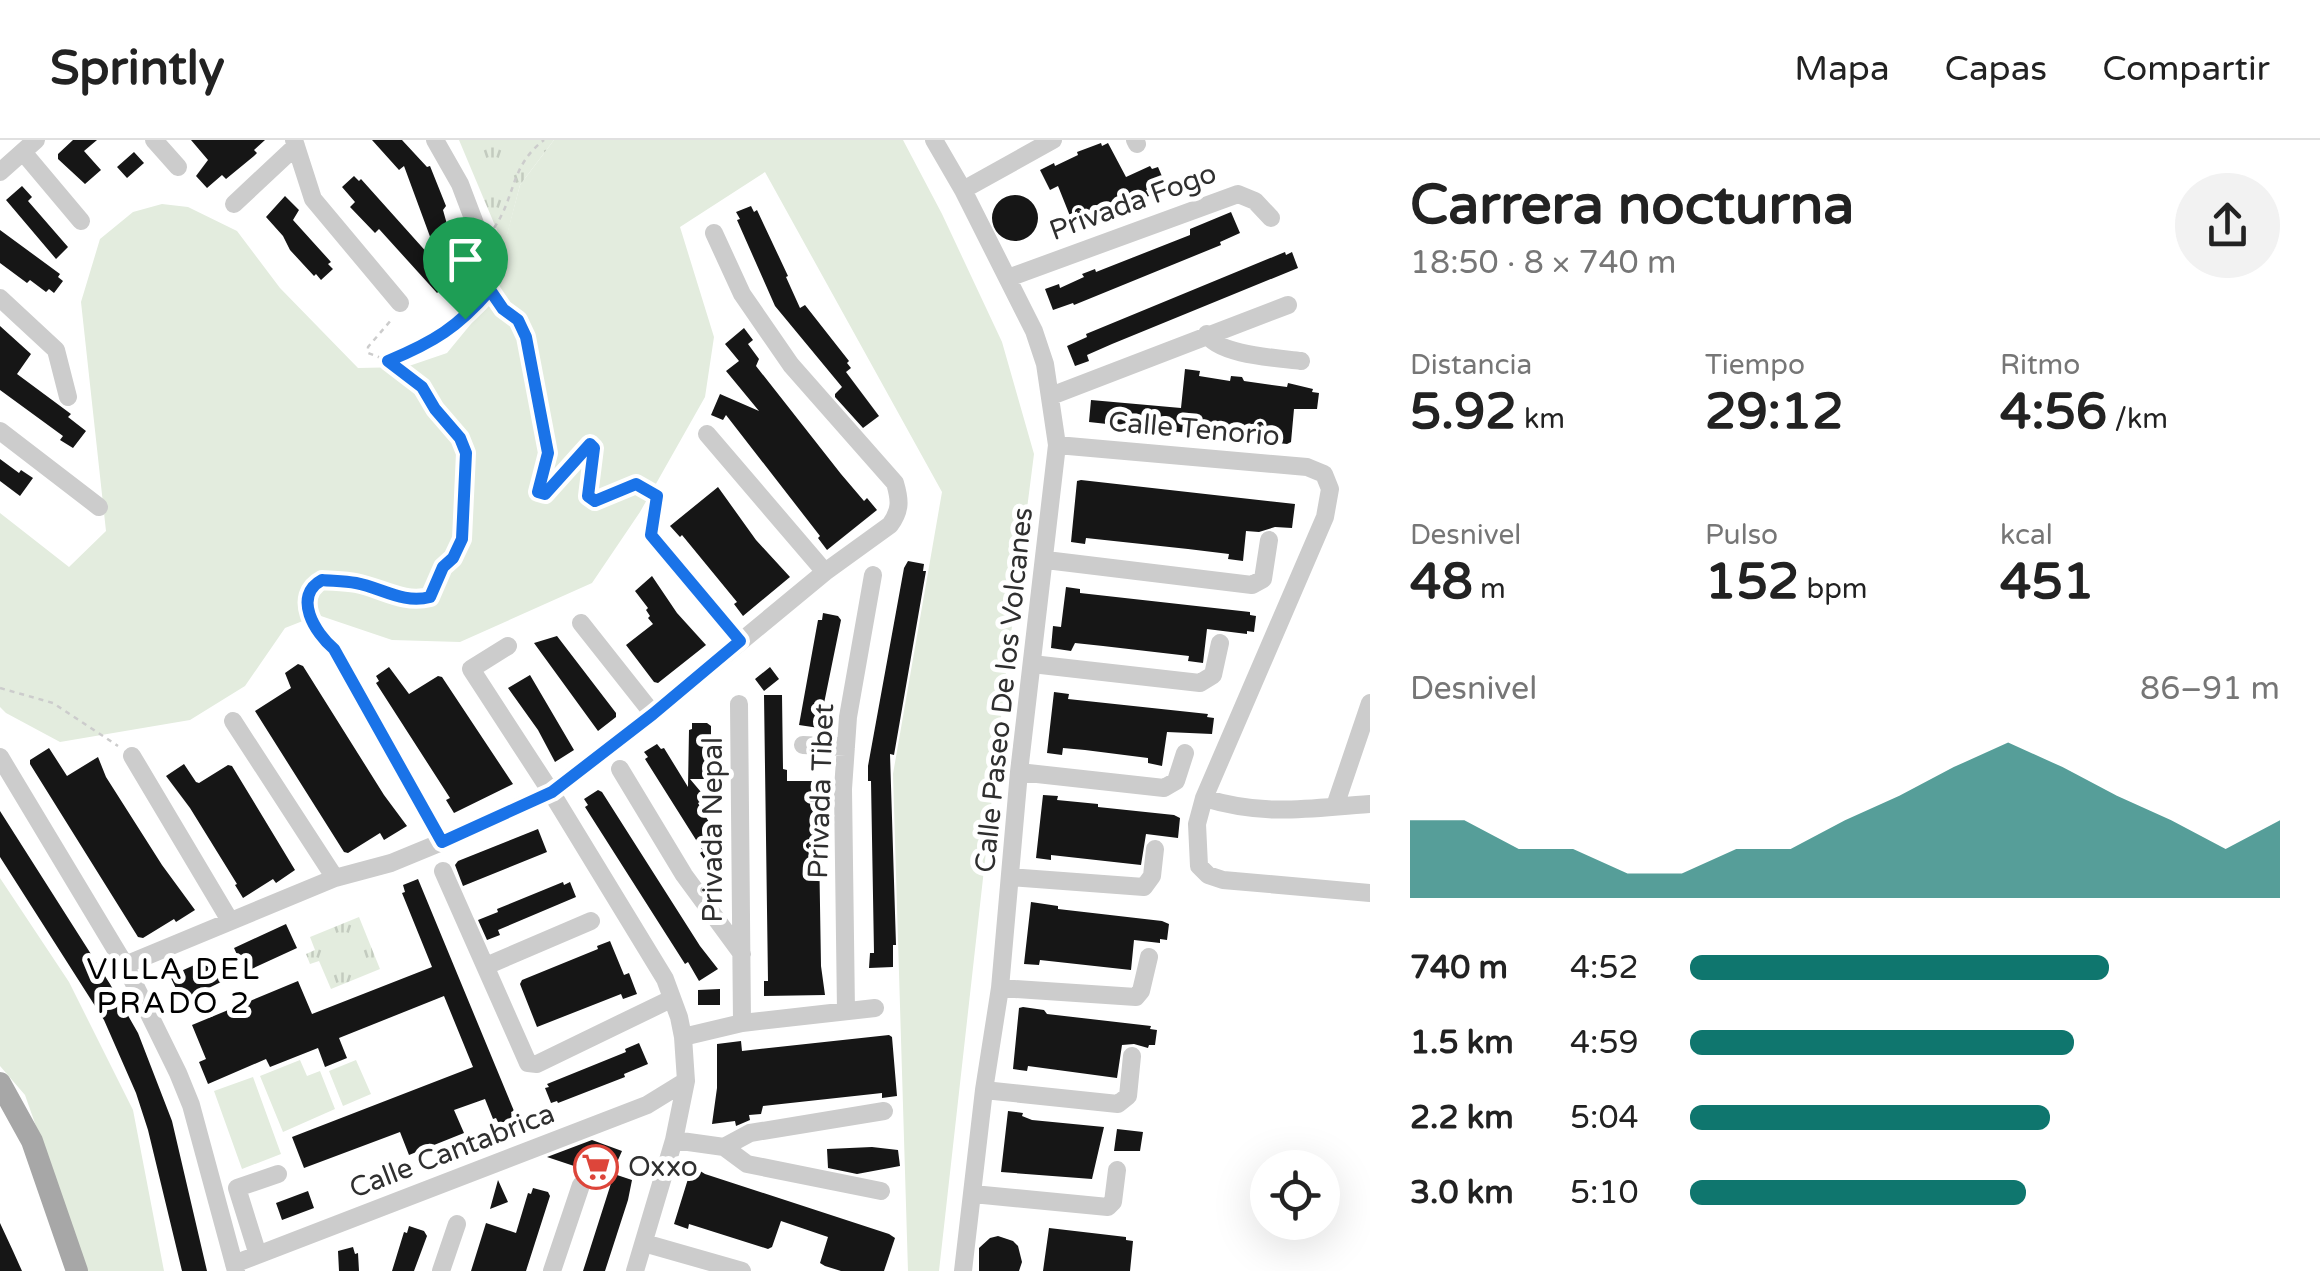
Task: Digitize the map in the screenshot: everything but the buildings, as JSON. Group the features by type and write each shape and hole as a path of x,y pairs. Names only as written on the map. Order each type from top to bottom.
{"main road":[{"path":"0,1083 32,1141 77,1271"}],"street":[{"path":"154,140 178,168"},
{"path":"435,140 460,184 482,242"},
{"name":"Calle Paseo De los Volcanes","path":"934,140 1034,331 1045,364 1058,445 1020,772 1000,988 984,1090 964,1271"},
{"path":"963,190 1053,140"},
{"path":"234,204 295,143 318,208 400,303"},
{"path":"0,172 30,146 81,222"},
{"name":"Privada Fogo","path":"1008,278 1238,194 1255,201 1271,218"},
{"path":"124,964 336,878 391,863 552,792 825,572 890,525 898,514 900,500 896,483 782,353 742,294 714,233"},
{"path":"0,298 56,350 68,397"},
{"path":"1051,396 1288,305"},
{"path":"1207,334 1210,341 1222,348 1301,362"},
{"path":"0,430 98,507"},
{"path":"707,434 825,572"},
{"name":"Calle Tenorio","path":"1058,445 1307,466 1324,474 1330,489 1325,517 1204,798"},
{"path":"651,535 740,641"},
{"path":"1046,560 1252,585 1263,580 1269,540"},
{"name":"Privada Tibet","path":"846,1011 843,788 848,717 874,576"},
{"path":"580,622 653,714"},
{"path":"1032,664 1200,683 1213,675 1220,643"},
{"path":"508,646 471,669 552,792 665,979 684,1037 686,1080 674,1140 635,1271"},
{"path":"334,649 442,842"},
{"path":"1335,806 1370,703"},
{"name":"Privada Nepal","path":"740,704 742,1023"},
{"path":"234,721 336,878"},
{"path":"803,744 846,747"},
{"path":"1020,772 1164,788 1176,782 1186,753"},
{"path":"132,756 229,919"},
{"path":"0,757 124,964 191,1105 235,1267"},
{"name":"Privada Nepal","path":"620,769 684,874 742,954"},
{"path":"1370,804 1272,811 1240,809 1204,798 1196,824 1199,866 1208,875 1223,880 1370,893"},
{"path":"1010,877 1144,887 1152,876 1155,849"},
{"path":"442,871 528,1063 532,1065 672,1000"},
{"path":"486,966 591,920"},
{"path":"1000,988 1136,997 1142,992 1148,957"},
{"path":"684,1037 742,1023 875,1008"},
{"path":"984,1090 1118,1104 1128,1096 1132,1056"},
{"name":"Calle Cantabrica","path":"235,1267 258,1254 647,1105 686,1080"},
{"path":"724,1147 750,1133 884,1110"},
{"path":"674,1140 724,1147 747,1164 881,1192"},
{"path":"973,1194 1108,1207 1113,1202 1117,1170"},
{"path":"258,1254 237,1188 278,1174"},
{"path":"552,1271 582,1184"},
{"path":"442,1271 457,1224"},
{"path":"644,1242 742,1271"}],"path":[{"path":"544,140 527,153 518,167 501,217 482,242 490,290 503,309 518,320 526,337 548,453 538,492 545,494 554,487 590,444 594,448 588,496 595,501 636,484 651,492 657,496 651,535"},
{"path":"388,361 435,341 465,319 490,290"},
{"path":"334,649 316,632 306,602 314,584 322,580 356,584 390,595 430,597 443,567 453,558 462,539 464,445 422,387 388,361 368,353 368,347 400,309 400,303"},
{"path":"0,688 53,703 132,756"}],"green space":[{"path":"459,140 554,140 520,185 504,247"},
{"path":"554,140 903,140 1002,342 1034,454 939,1271 908,1271 893,774 942,492 765,172 680,227 714,337 705,397 640,512 592,583 460,642 392,640 318,615 285,628 245,686 190,720 60,742 0,707 0,513 69,567 106,531 81,302 100,239 133,212 162,204 188,207 237,231 280,288 358,368 406,367 447,353 489,302 520,185"},
{"path":"0,878 69,982 133,1110 164,1271 87,1271 25,1095 0,1066"},
{"path":"359,917 380,969 331,989 319,961 310,964 306,954 315,950 310,937"},
{"path":"300,1060 307,1076 320,1071 335,1109 283,1132 260,1076"},
{"path":"356,1060 371,1094 343,1106 329,1071"},
{"path":"253,1077 281,1154 242,1169 214,1091"}],"place":[{"name":"Oxxo","path":"596,1167"}],"district":[{"name":"VILLA DEL PRADO 2","path":"174,986"}],"route":[{"path":"490,290 503,309 518,320 526,337 548,453 538,492 545,494 554,487 590,444 594,448 588,496 595,501 636,484 657,496 651,535 740,641 552,792 442,842 334,649 316,632 306,602 308,591 322,580 356,584 390,595 430,597 443,567 458,550 462,539 464,445 422,387 388,361 435,341 465,319 490,290"}]}
